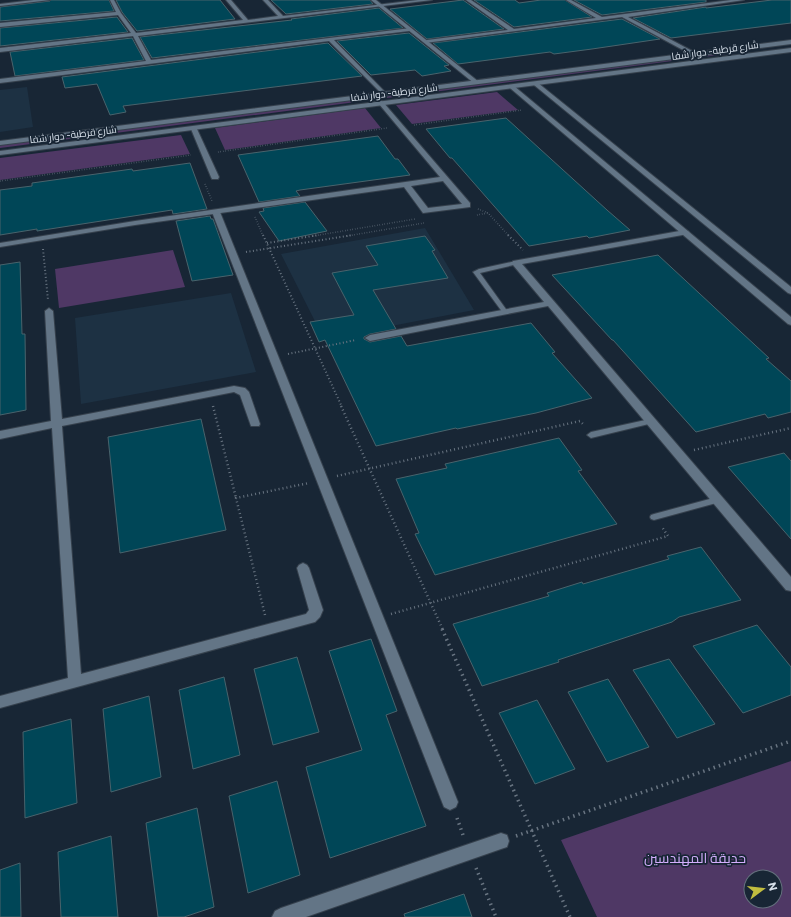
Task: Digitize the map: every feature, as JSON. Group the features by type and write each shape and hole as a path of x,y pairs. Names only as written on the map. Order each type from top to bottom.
{"street":[{"path":"0,5 48,0"},
{"path":"112,0 119,13 135,35 150,63"},
{"path":"228,0 246,21"},
{"path":"265,0 282,17"},
{"path":"373,0 477,83"},
{"path":"0,50 430,0"},
{"path":"468,0 514,31"},
{"path":"568,0 602,19"},
{"path":"690,0 702,5"},
{"path":"427,42 742,0"},
{"path":"679,2 689,7"},
{"path":"0,26 119,13"},
{"path":"623,16 694,54"},
{"path":"0,81 150,63 409,28"},
{"path":"330,38 385,95"},
{"path":"0,143 791,42"},
{"path":"736,49 749,56"},
{"name":"شارع قرطبة- دوار شفا","path":"0,153 194,129 381,103 791,50"},
{"path":"536,84 791,291"},
{"path":"512,87 791,322"},
{"path":"381,103 467,205"},
{"path":"274,109 279,117"},
{"path":"194,129 215,177"},
{"path":"0,245 444,179"},
{"path":"406,184 426,211 467,205"},
{"path":"216,212 450,802"},
{"path":"516,263 686,232"},
{"path":"516,263 791,586"},
{"path":"370,338 550,303"},
{"path":"49,311 56,424 76,682"},
{"path":"0,435 234,389 241,390 245,394 255,424"},
{"path":"0,702 310,618 315,613 315,606 303,568"},
{"path":"281,917 501,841"}],"lane":[{"path":"505,312 476,272 516,263"},
{"path":"591,435 650,421"},
{"path":"654,517 717,500"}],"path":[{"path":"0,181 536,108"},
{"path":"215,177 202,179 216,212"},
{"path":"467,205 488,213 533,260"},
{"path":"250,207 431,603 570,917"},
{"path":"473,215 488,213"},
{"path":"267,243 419,218"},
{"path":"233,254 427,223"},
{"path":"42,238 49,311"},
{"path":"274,356 370,338"},
{"path":"210,394 269,630"},
{"path":"236,498 322,480 580,421 591,435"},
{"path":"679,454 791,428"},
{"path":"376,618 668,536 654,517"},
{"path":"501,841 791,740"}],"shaded area":[{"path":"27,87 33,127 0,132 0,90"},
{"path":"425,228 474,310 324,339 281,254"},
{"path":"231,293 256,372 81,404 75,318"}],"green space":[{"path":"735,51 734,53 0,148 0,143"},
{"path":"497,92 518,110 412,124 396,105"},
{"path":"365,108 381,128 225,150 215,128"},
{"path":"181,135 190,154 0,180 0,158"},
{"path":"173,250 185,287 59,308 55,269"},
{"name":"حديقة المهندسين","path":"791,761 791,917 597,917 561,840"}],"building":[{"path":"51,0 109,0 114,11 0,21 0,7"},
{"path":"116,0 220,0 235,19 137,31 122,12"},
{"path":"271,0 370,0 373,4 286,14"},
{"path":"463,0 504,29 427,39 390,9"},
{"path":"474,0 515,0 519,3 541,0 565,0 592,17 514,27"},
{"path":"574,0 706,0 706,2 602,15"},
{"path":"772,0 791,0 791,23 671,38 633,18 706,7"},
{"path":"379,8 403,28 152,58 140,37 292,20 291,19"},
{"path":"117,17 128,32 0,46 0,28"},
{"path":"622,19 660,39 554,54 550,52 458,64 433,43"},
{"path":"409,33 449,65 444,66 451,71 422,76 415,70 371,75 337,41"},
{"path":"132,38 144,60 15,76 10,52"},
{"path":"328,43 362,76 123,106 126,112 110,115 97,84 65,88 62,77"},
{"path":"506,118 630,230 589,238 587,236 529,246 426,129"},
{"path":"378,136 395,159 398,159 410,175 300,190 296,191 300,196 259,202 238,155"},
{"path":"190,163 207,209 173,214 172,210 37,231 37,229 0,235 0,190 32,186 32,183 132,169 133,171"},
{"path":"305,202 327,231 279,241 259,212 264,211 263,208"},
{"path":"210,216 211,219 213,219 233,275 192,281 176,221"},
{"path":"425,236 435,250 432,251 448,278 373,290 396,329 370,334 364,337 364,339 370,342 401,336 407,346 531,323 555,352 552,353 592,398 536,413 456,428 376,446 325,340 319,342 310,322 354,315 332,273 378,265 366,246"},
{"path":"658,255 769,358 766,359 791,381 791,412 768,418 765,414 696,432 552,275"},
{"path":"20,262 22,334 25,334 26,410 0,415 0,265"},
{"path":"201,419 226,530 120,553 108,437"},
{"path":"559,438 582,470 578,471 617,524 435,575 415,534 419,533 396,479 447,468 445,464"},
{"path":"784,453 791,461 791,539 728,467"},
{"path":"701,547 741,600 679,617 672,622 558,660 559,662 482,686 453,624 549,596 547,593 582,582 583,584 669,559 667,556"},
{"path":"757,625 791,667 791,695 743,713 693,646"},
{"path":"371,639 397,711 386,715 426,826 330,858 306,767 362,750 329,651"},
{"path":"297,657 319,732 273,745 254,669"},
{"path":"669,659 715,724 677,738 633,670"},
{"path":"224,677 240,755 193,769 179,690"},
{"path":"608,679 649,747 607,762 568,692"},
{"path":"149,696 161,777 111,792 103,709"},
{"path":"537,700 575,769 535,784 499,713"},
{"path":"71,719 77,803 25,818 23,732"},
{"path":"277,781 300,875 248,893 229,796"},
{"path":"197,808 214,907 184,917 158,917 146,823"},
{"path":"111,836 118,917 61,917 58,852"},
{"path":"20,863 21,917 0,917 0,870"},
{"path":"464,894 472,917 405,917 404,914"}]}
